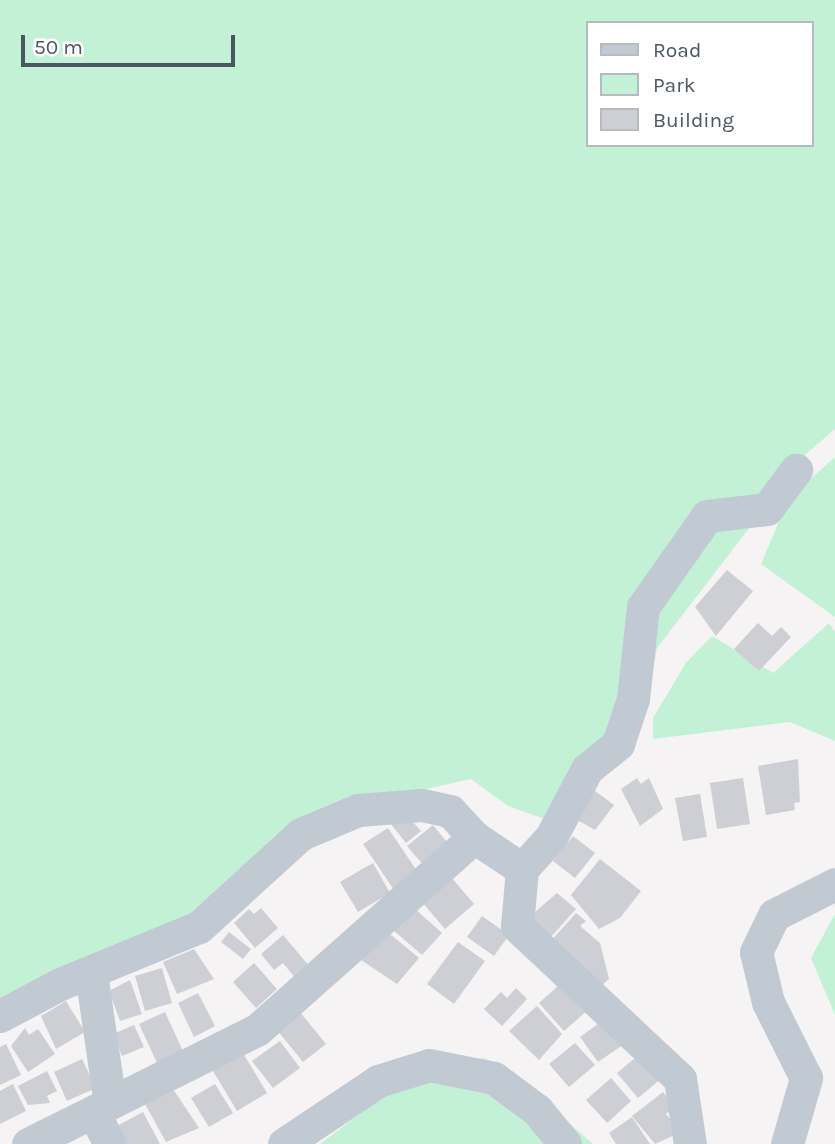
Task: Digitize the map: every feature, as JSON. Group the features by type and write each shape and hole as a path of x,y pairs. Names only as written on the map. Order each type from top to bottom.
{"street":[{"path":"690,1144 680,1079 517,926 522,869 551,837 587,769 618,744 633,699 643,607 707,516 767,509 796,470"},
{"path":"0,1016 91,973 199,927 301,834 358,810 422,805 450,811 474,837 522,869"},
{"path":"28,1144 257,1030 474,837"},
{"path":"787,1144 806,1078 768,1002 756,952 775,915 835,884"},
{"path":"91,973 102,1107 110,1144"},
{"path":"284,1144 378,1081 429,1065 494,1078 537,1110 565,1144"}],"green space":[{"path":"0,0 835,0 835,429 806,454 657,648 647,699 573,810 542,818 508,806 471,779 358,804 196,918 0,1007"},
{"path":"835,457 835,617 761,564 789,498"},
{"path":"829,623 835,632 835,741 790,722 653,739 653,718 686,663 712,636 773,673"},
{"path":"835,914 835,1015 811,958"},
{"path":"484,1058 505,1067 593,1144 320,1144 412,1074"}],"building":[{"path":"727,570 753,591 716,636 695,607"},
{"path":"758,623 772,636 781,627 791,637 759,671 734,649"},
{"path":"798,759 800,802 794,803 795,810 766,815 758,766"},
{"path":"637,778 641,784 649,778 663,809 640,826 621,789"},
{"path":"743,778 750,824 717,829 710,783"},
{"path":"595,791 614,805 595,830 570,816"},
{"path":"700,794 707,837 683,841 675,798"},
{"path":"413,822 421,831 406,843 390,823"},
{"path":"433,825 450,846 424,866 407,846"},
{"path":"388,828 419,874 394,890 363,844"},
{"path":"573,836 595,853 575,878 553,861"},
{"path":"600,859 641,891 620,918 599,929 571,895"},
{"path":"373,863 390,893 358,912 340,882"},
{"path":"451,877 474,904 445,929 422,902"},
{"path":"557,893 576,909 549,939 527,919"},
{"path":"261,908 278,928 255,948 234,923 249,909 254,914"},
{"path":"414,908 442,933 422,955 393,930"},
{"path":"576,913 586,921 580,926 600,943 609,979 601,986 550,942"},
{"path":"482,916 509,935 494,956 467,937"},
{"path":"229,932 251,949 243,959 221,942"},
{"path":"390,934 419,958 397,984 358,958"},
{"path":"283,935 310,967 296,979 283,963 274,970 261,954"},
{"path":"458,942 485,961 454,1004 427,984"},
{"path":"194,949 214,979 177,994 163,962"},
{"path":"254,963 277,989 256,1008 233,982"},
{"path":"162,968 172,1003 145,1011 135,976"},
{"path":"130,980 142,1014 120,1021 109,991"},
{"path":"559,985 589,1009 564,1031 539,1003"},
{"path":"516,988 527,999 502,1026 484,1009 501,992 507,998"},
{"path":"198,993 215,1026 194,1037 178,1003"},
{"path":"66,1001 85,1032 56,1049 41,1016"},
{"path":"537,1006 562,1034 539,1060 509,1031"},
{"path":"165,1012 183,1051 157,1063 139,1024"},
{"path":"300,1012 326,1044 303,1062 277,1030"},
{"path":"602,1021 627,1042 598,1062 580,1037"},
{"path":"134,1025 144,1047 122,1056 113,1034"},
{"path":"25,1028 29,1035 38,1029 55,1054 28,1072 11,1046"},
{"path":"280,1041 300,1068 273,1088 252,1061"},
{"path":"575,1043 595,1065 569,1087 549,1064"},
{"path":"6,1044 21,1075 0,1085 0,1047"},
{"path":"240,1048 267,1093 237,1111 210,1066"},
{"path":"641,1053 662,1078 638,1098 617,1073"},
{"path":"82,1059 96,1088 67,1101 54,1072"},
{"path":"47,1071 57,1091 47,1096 50,1103 28,1105 18,1086"},
{"path":"611,1078 631,1101 607,1123 586,1100"},
{"path":"13,1084 26,1111 0,1124 0,1091"},
{"path":"215,1084 233,1113 209,1127 191,1098"},
{"path":"173,1089 199,1128 166,1142 145,1104"},
{"path":"663,1092 675,1107 666,1114 681,1132 655,1144 632,1116"},
{"path":"143,1112 160,1144 124,1144 115,1127"},
{"path":"632,1117 650,1144 616,1144 609,1133"}]}
